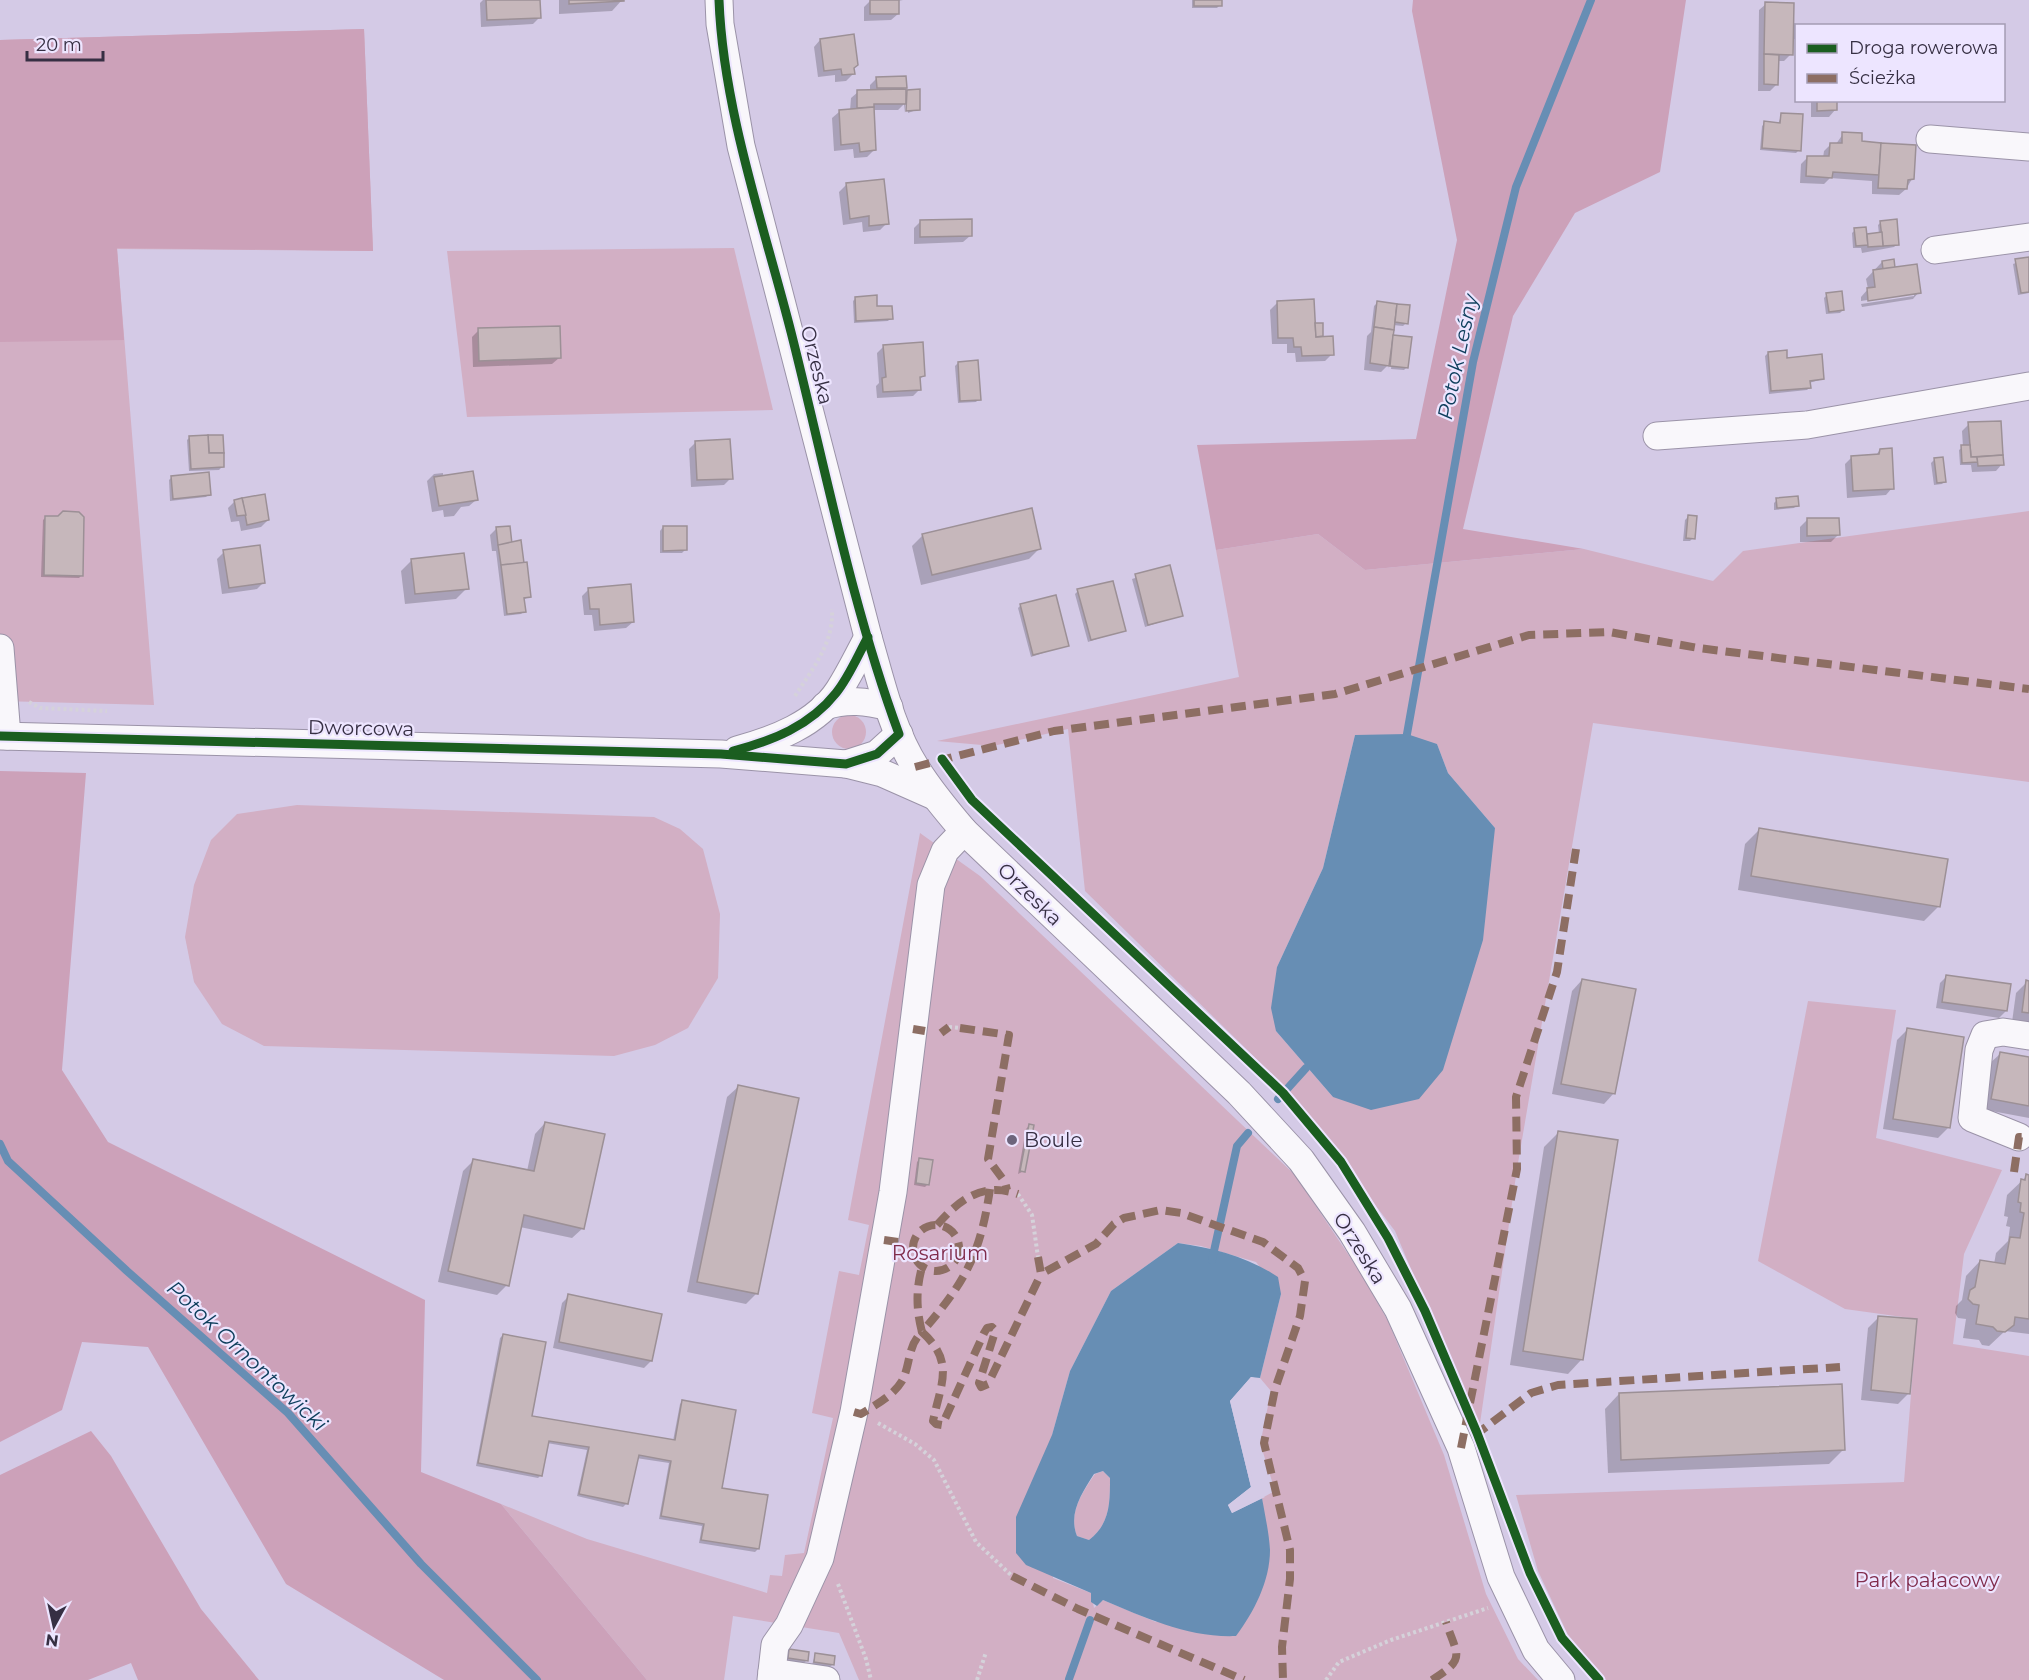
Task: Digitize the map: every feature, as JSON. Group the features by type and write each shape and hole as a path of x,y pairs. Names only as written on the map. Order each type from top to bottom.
{"street":[{"name":"Orzeska","path":"719,0 720,24 741,146 868,637 889,707 915,767 935,797 964,831 1239,1094 1301,1160 1352,1232 1398,1309 1461,1448 1501,1577 1536,1650 1561,1680"},
{"path":"1930,139 2029,147"},
{"path":"1935,250 2029,237"},
{"path":"1657,436 1807,425 2029,386"},
{"name":"Dworcowa","path":"721,754 759,744 789,732 821,710 838,691 868,637"},
{"path":"0,648 3,736"},
{"path":"889,707 861,700 838,702 821,710 811,734 816,750 840,763 877,754 899,734"},
{"name":"Dworcowa","path":"3,736 721,754 840,763 882,773 935,797"},
{"path":"826,1680 771,1676 775,1645 789,1625 820,1558 854,1412 893,1192 931,885 945,851 964,831"},
{"path":"2019,1137 1971,1118 1979,1050 1985,1035 2003,1032 2029,1036"}],"path":[{"path":"791,703 826,647 833,624 832,601"},
{"path":"25,696 28,702 40,708 105,710 115,714"},
{"path":"949,1027 960,1028"},
{"path":"1018,1194 1032,1215 1038,1257"},
{"path":"869,1418 915,1444 934,1460 976,1542 1012,1576"},
{"path":"820,1558 838,1584 867,1659 871,1680"},
{"path":"1326,1680 1333,1668 1391,1640 1512,1599"},
{"path":"977,1680 986,1652"}],"green space":[{"path":"364,29 373,251 117,249 154,705 0,701 0,40"},
{"path":"734,248 773,410 467,417 447,251"},
{"path":"2029,511 2029,782 1593,723 1517,1169 1479,1430 1395,1231 1287,1089 1085,891 1068,729 993,746 937,741 1239,677 1216,550 1318,534 1365,570 1584,549 1713,581 1743,551","holes":["1355,735 1437,744 1448,773 1495,828 1333,1097 1276,1031 1277,967 1323,868"]},
{"path":"849,715 861,720 866,732 861,744 849,749 837,744 832,732 837,720"},
{"path":"297,805 654,817 680,829 703,849 720,914 718,978 688,1028 655,1045 614,1056 264,1046 222,1024 194,982 185,937 194,885 211,840 237,814"},
{"name":"Rosarium","path":"920,833 980,876 1295,1175 1362,1275 1388,1321 1444,1455 1486,1594 1518,1659 1538,1680 859,1680 839,1633 733,1616 724,1680 647,1680 501,1504 587,1539 767,1593 770,1575 782,1576 785,1555 804,1553 833,1418 812,1413 839,1271 859,1275 869,1225 848,1220","holes":["1178,1243 1201,1246 1256,1262 1281,1294 1260,1378 1271,1391 1262,1435 1262,1449 1275,1491 1262,1498 1268,1568 1156,1622 1103,1600 1094,1608 1091,1593 1053,1578 1052,1435 1070,1371 1111,1291"]},
{"name":"Park pałacowy","path":"1808,1001 1896,1010 1876,1138 2002,1170 1964,1254 1953,1344 2029,1356 2029,1680 1606,1680 1568,1635 1538,1571 1516,1495 1904,1482 1917,1319 1845,1309 1758,1261"},
{"path":"1103,1471 1110,1478 1107,1512 1101,1527 1089,1540 1077,1536 1075,1511 1081,1496 1095,1474"}],"shaded area":[{"path":"1413,0 1686,0 1660,172 1575,213 1513,316 1463,529 1584,549 1365,570 1318,534 1216,550 1197,445 1416,439 1457,240 1412,11"},
{"path":"364,29 373,251 117,248 124,340 0,342 0,40"},
{"path":"0,771 86,773 62,1070 108,1142 425,1300 421,1472 501,1504 647,1680 444,1680 286,1584 148,1347 82,1342 62,1410 0,1442"},
{"path":"91,1431 111,1456 201,1609 259,1680 138,1680 131,1663 88,1680 0,1680 0,1475"}],"water":[{"path":"1407,734 1437,744 1448,773 1495,828 1483,940 1443,1070 1419,1099 1371,1110 1333,1097 1276,1031 1271,1008 1277,967 1323,868 1355,735"},
{"path":"1178,1243 1230,1254 1278,1277 1281,1294 1260,1378 1251,1377 1230,1401 1251,1487 1228,1505 1232,1513 1262,1498 1270,1550 1267,1573 1260,1596 1236,1636 1201,1634 1168,1626 1103,1600 1097,1606 1091,1602 1091,1593 1026,1565 1016,1553 1016,1517 1052,1435 1070,1371 1111,1291","holes":["1103,1471 1110,1478 1109,1504 1105,1520 1089,1540 1077,1536 1075,1511 1085,1488 1094,1474"]}],"pier":[{"path":"1251,1377 1262,1380 1252,1380 1234,1402 1254,1487 1232,1506 1234,1509 1261,1496 1265,1497 1232,1513 1228,1505 1251,1487 1230,1401"}],"building":[{"path":"486,0 540,0 541,18 487,20"},
{"path":"569,0 624,0 624,1 569,4"},
{"path":"870,0 899,0 899,14 870,14"},
{"path":"1194,0 1222,0 1222,6 1194,6"},
{"path":"1765,2 1794,3 1793,55 1764,54"},
{"path":"854,34 858,65 854,68 855,74 842,75 841,69 824,71 820,39"},
{"path":"1764,54 1779,55 1778,85 1764,84"},
{"path":"906,76 907,88 877,88 876,77"},
{"path":"906,89 906,104 874,104 874,107 857,108 857,90"},
{"path":"920,89 920,110 906,111 907,90"},
{"path":"1817,102 1837,102 1837,110 1817,111"},
{"path":"874,107 876,150 860,152 859,143 841,145 839,110"},
{"path":"1781,113 1803,114 1801,151 1762,148 1764,121 1780,123"},
{"path":"1842,132 1862,133 1862,141 1881,143 1879,175 1833,172 1832,178 1806,176 1807,156 1829,156 1830,143 1842,143"},
{"path":"1881,143 1916,145 1914,179 1908,180 1907,189 1878,188"},
{"path":"884,179 889,224 869,226 869,216 850,219 846,183"},
{"path":"972,219 972,236 920,237 920,220"},
{"path":"1897,219 1899,245 1883,246 1880,221"},
{"path":"1866,227 1868,245 1856,246 1854,228"},
{"path":"1882,232 1883,246 1868,247 1867,234"},
{"path":"2029,257 2029,292 2021,293 2015,259"},
{"path":"1894,259 1895,268 1883,269 1882,261"},
{"path":"1917,264 1921,293 1868,301 1867,288 1875,287 1873,270"},
{"path":"1842,291 1844,310 1829,312 1826,293"},
{"path":"877,295 877,306 892,306 893,319 856,321 855,297"},
{"path":"1314,299 1316,337 1333,336 1334,355 1302,356 1301,347 1294,347 1293,338 1278,338 1277,301"},
{"path":"1377,301 1397,304 1394,330 1374,327"},
{"path":"1397,304 1410,305 1408,324 1395,322"},
{"path":"1315,323 1323,323 1323,336 1316,337"},
{"path":"560,326 561,358 479,361 478,328"},
{"path":"1374,327 1394,330 1389,366 1370,363"},
{"path":"1393,335 1412,337 1408,368 1390,366"},
{"path":"923,342 925,376 920,377 921,390 883,392 882,378 886,377 883,345"},
{"path":"1787,350 1787,358 1822,354 1824,379 1810,381 1811,388 1771,391 1768,352"},
{"path":"978,360 981,400 960,401 958,362"},
{"path":"2001,421 2003,455 1971,457 1968,422"},
{"path":"208,435 223,435 224,453 209,453"},
{"path":"208,435 209,453 224,453 224,467 191,469 189,436"},
{"path":"730,439 733,479 697,480 695,441"},
{"path":"1961,445 1970,445 1971,457 1977,457 1978,462 1962,463"},
{"path":"1892,448 1894,489 1853,491 1851,456 1879,454 1880,449"},
{"path":"2003,455 2004,465 1978,466 1977,457"},
{"path":"1943,457 1946,482 1937,483 1934,458"},
{"path":"473,471 478,500 439,506 434,477"},
{"path":"209,472 211,495 173,499 171,476"},
{"path":"265,494 269,520 247,525 242,498"},
{"path":"1798,496 1799,506 1777,508 1776,498"},
{"path":"242,498 246,515 237,516 234,500"},
{"path":"1032,508 1041,549 932,575 922,534"},
{"path":"63,511 79,512 84,517 83,576 44,575 45,516 58,516"},
{"path":"1688,515 1697,516 1695,539 1686,538"},
{"path":"1807,518 1839,518 1840,535 1807,536"},
{"path":"510,526 512,544 498,545 496,527"},
{"path":"663,526 687,526 687,550 663,551"},
{"path":"521,540 524,563 501,565 498,545"},
{"path":"260,545 265,583 229,588 223,550"},
{"path":"464,553 469,589 415,594 411,559"},
{"path":"527,562 531,597 524,598 526,612 507,614 501,565"},
{"path":"1170,565 1183,616 1148,625 1135,574"},
{"path":"1113,581 1126,631 1091,640 1077,589"},
{"path":"631,584 634,622 600,625 599,609 590,609 588,588"},
{"path":"1056,595 1069,646 1033,655 1020,604"},
{"path":"1759,828 1948,859 1940,907 1751,876"},
{"path":"1946,975 2011,984 2007,1011 1942,1002"},
{"path":"1582,979 1636,989 1615,1094 1561,1084"},
{"path":"2026,980 2029,981 2029,1013 2022,1012"},
{"path":"1907,1028 1964,1037 1950,1128 1893,1119"},
{"path":"2000,1052 2029,1057 2029,1106 1991,1099"},
{"path":"738,1085 799,1098 758,1294 697,1282"},
{"path":"545,1122 605,1134 584,1229 524,1215 509,1286 448,1271 473,1159 534,1171"},
{"path":"1029,1124 1034,1125 1025,1172 1020,1171"},
{"path":"1558,1131 1618,1140 1583,1360 1523,1351"},
{"path":"919,1158 933,1160 929,1185 916,1183"},
{"path":"2026,1174 2029,1175 2029,1319 2015,1317 2014,1325 2005,1332 1997,1331 1993,1327 1976,1324 1979,1305 1973,1304 1968,1299 1970,1290 1975,1287 1980,1260 2005,1264 2010,1237 2020,1238 2024,1213 2020,1212 2021,1203 2018,1202 2021,1179 2025,1180"},
{"path":"568,1294 662,1314 652,1361 559,1342"},
{"path":"1878,1316 1917,1319 1910,1394 1871,1390"},
{"path":"503,1334 546,1342 532,1416 675,1440 682,1400 736,1410 722,1488 768,1495 759,1549 701,1540 704,1524 661,1516 671,1461 639,1455 628,1504 579,1494 589,1447 549,1441 542,1476 478,1463"},
{"path":"1842,1384 1845,1450 1621,1460 1619,1393"},
{"path":"789,1649 809,1652 808,1661 788,1658"},
{"path":"815,1653 835,1656 834,1665 814,1662"}],"waterway":[{"name":"Potok Leśny","path":"1407,734 1473,362 1516,187 1591,0"},
{"path":"1278,1099 1306,1068"},
{"path":"1212,1260 1237,1146 1248,1133"},
{"name":"Potok Ornontowicki","path":"0,1144 8,1161 127,1271 288,1413 421,1564 537,1680"},
{"path":"1069,1679 1090,1620"}],"marked path":[{"path":"915,767 1054,731 1335,694 1529,635 1609,632 1698,648 2029,689"},
{"path":"1461,1448 1517,1169 1516,1097 1557,972 1576,849"},
{"path":"941,1033 949,1027"},
{"path":"960,1028 1009,1035 988,1159 1005,1182 1007,1190"},
{"path":"913,1029 925,1031"},
{"path":"2014,1172 2019,1137 2029,1137"},
{"path":"990,1189 981,1233 968,1267 949,1298 922,1332 939,1353 942,1363 942,1384 933,1421 936,1424 942,1425 984,1333 987,1328 992,1327 995,1330 994,1335 979,1383 981,1387 988,1384 1041,1274"},
{"path":"937,1225 954,1208 973,1195 993,1190 1018,1194"},
{"path":"1038,1257 1041,1274 1096,1244 1114,1224 1124,1218 1161,1210 1181,1213 1263,1242 1298,1268 1305,1281 1300,1316 1275,1389 1264,1443 1290,1550 1290,1579 1282,1647 1283,1680"},
{"path":"936,1225 952,1232 959,1248 952,1264 936,1271 920,1264 913,1248 920,1232 936,1225"},
{"path":"884,1240 898,1242"},
{"path":"854,1412 861,1414 878,1404 894,1391 905,1375 911,1349 922,1332 918,1299 922,1267"},
{"path":"1474,1436 1531,1393 1558,1385 1840,1367"},
{"path":"1012,1576 1078,1609 1244,1680"},
{"path":"1432,1680 1455,1661 1456,1650 1446,1622"}],"cycle path":[{"path":"0,736 721,754 846,764 877,754 899,734 853,585 791,332 746,167 728,83 719,0"},
{"path":"733,751 789,731 826,705 841,687 868,637"},
{"path":"942,759 972,800 1283,1093 1341,1162 1388,1238 1425,1311 1477,1433 1530,1573 1562,1638 1599,1680"}],"place":[{"name":"Boule","path":"1012,1140"}]}
